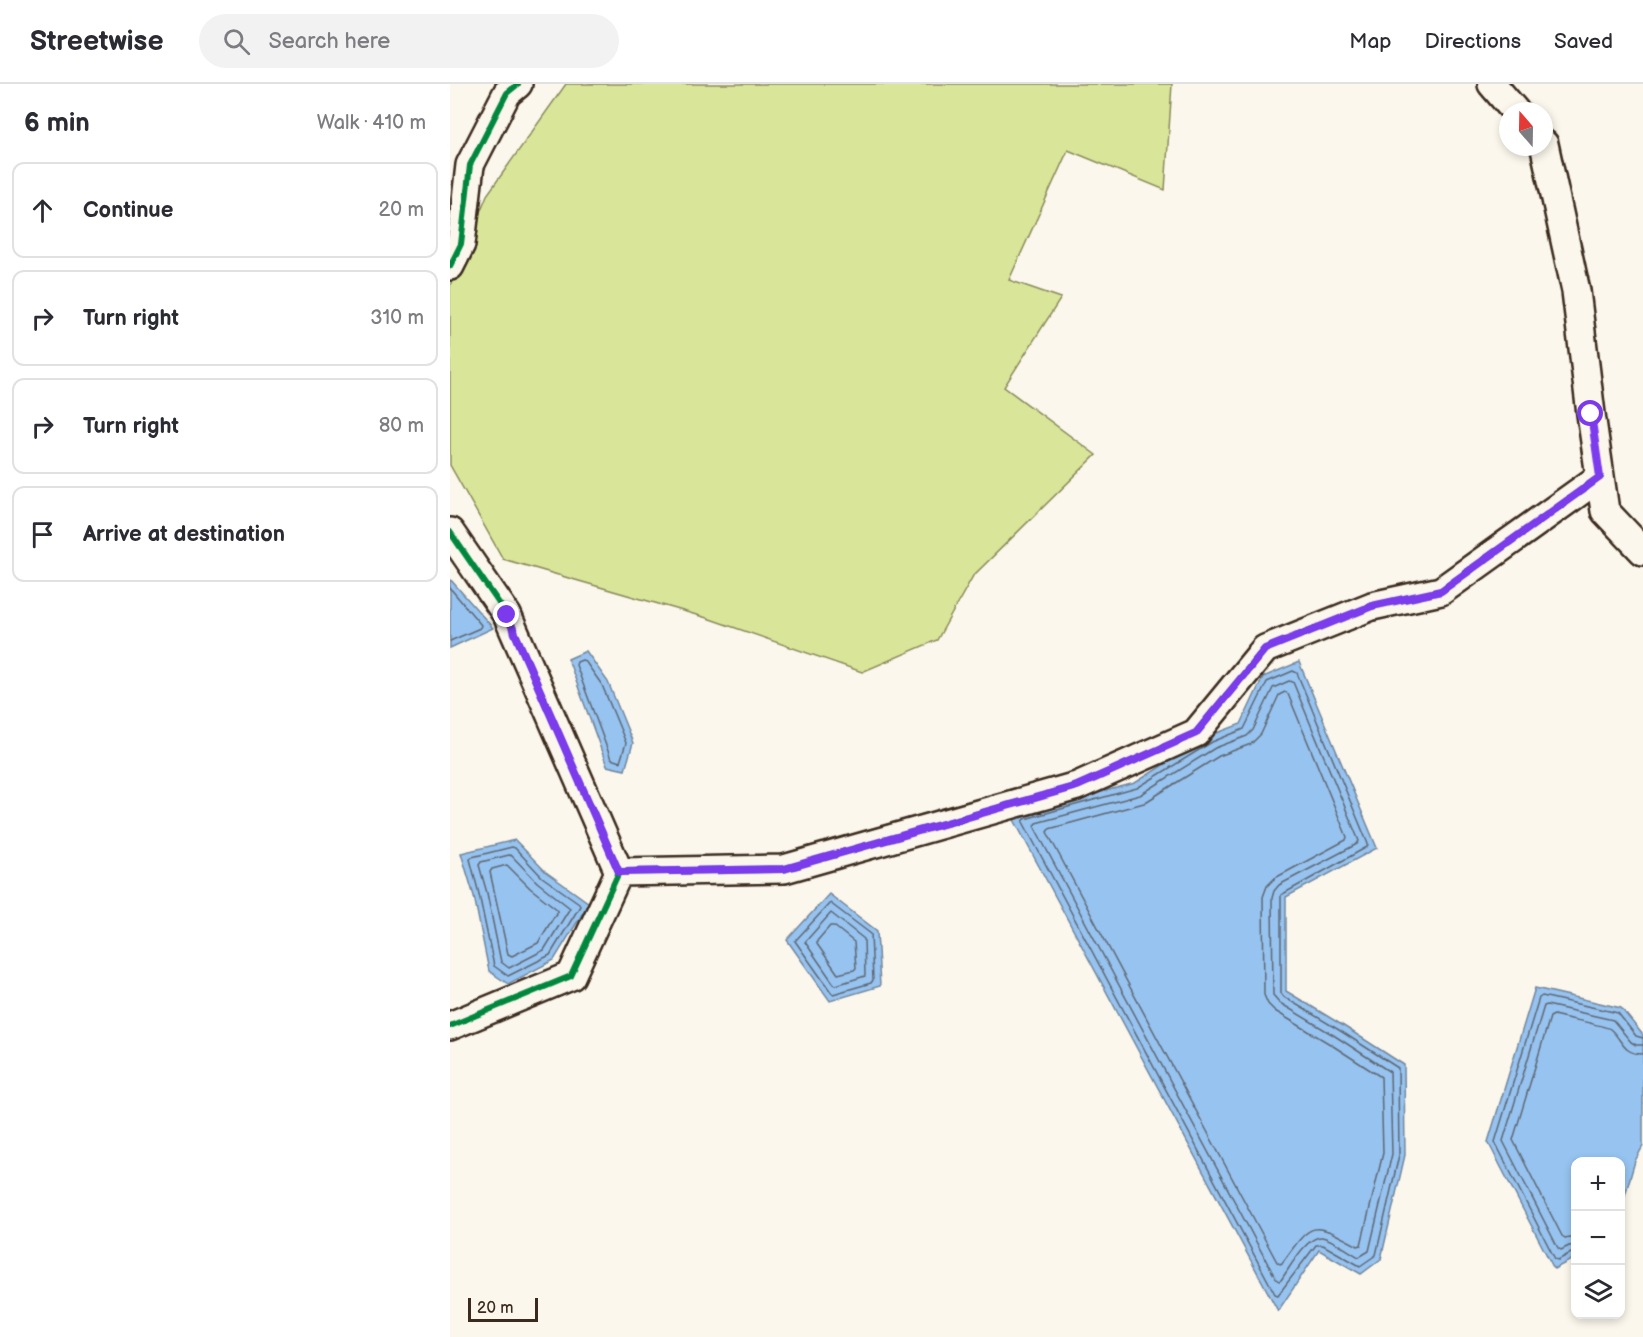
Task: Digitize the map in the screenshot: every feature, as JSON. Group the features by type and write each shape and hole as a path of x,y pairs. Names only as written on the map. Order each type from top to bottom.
{"street":[{"path":"450,266 461,244 470,165 507,93 518,84"},
{"path":"1492,84 1507,102"},
{"path":"1547,156 1576,291 1605,511 1643,551"},
{"path":"619,872 784,869 1077,786 1196,733 1265,649 1372,606 1441,591 1600,477"},
{"path":"450,532 507,615 619,872 571,976 450,1026"}],"green space":[{"path":"566,84 1172,84 1165,190 1068,150 1009,280 1061,298 1004,387 1096,455 973,576 937,640 862,672 707,618 503,559 450,465 450,286 487,195"}],"water":[{"path":"450,579 493,628 450,648"},
{"path":"586,651 608,682 633,743 625,770 607,766 568,659"},
{"path":"1299,662 1377,848 1286,897 1286,991 1404,1065 1405,1155 1381,1259 1361,1274 1319,1250 1278,1311 1012,816 1135,783 1209,736 1241,724 1263,677"},
{"path":"515,840 546,872 589,903 554,960 508,984 489,971 474,896 461,853"},
{"path":"829,894 877,931 880,986 830,1001 787,940"},
{"path":"1535,988 1621,1008 1643,1035 1643,1146 1635,1161 1625,1195 1625,1157 1571,1157 1571,1260 1554,1269 1488,1142"}],"cycle path":[{"path":"450,266 461,244 470,165 507,93 518,84"},
{"path":"619,872 784,869 1077,786 1196,733 1265,649 1372,606 1441,591 1600,477"},
{"path":"450,532 507,615 619,872 571,976 450,1026"}],"route":[{"path":"507,615 619,872 784,869 1077,786 1196,733 1265,649 1372,606 1441,591 1600,477 1591,414"}]}
